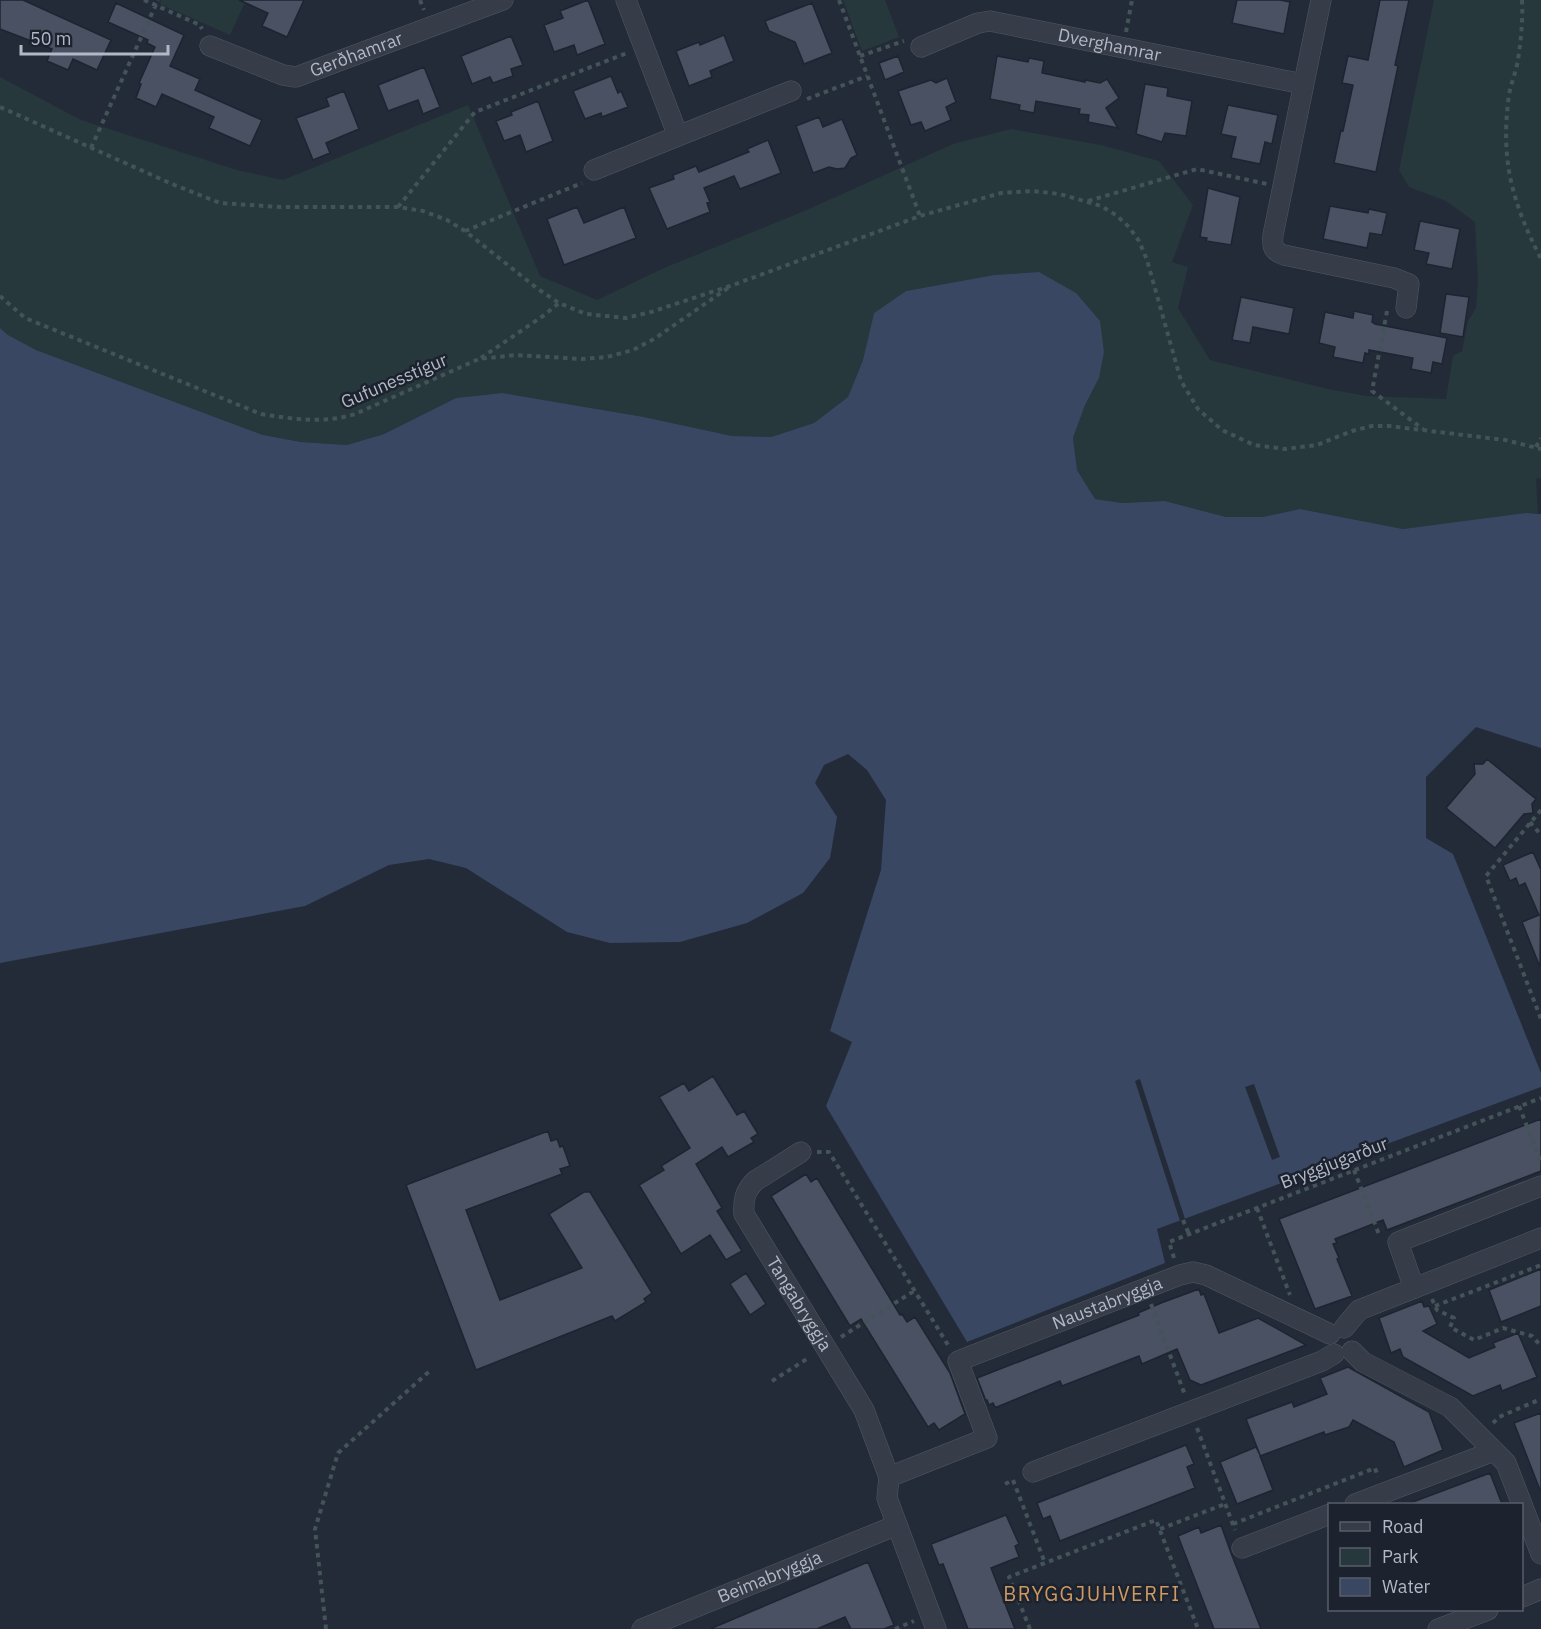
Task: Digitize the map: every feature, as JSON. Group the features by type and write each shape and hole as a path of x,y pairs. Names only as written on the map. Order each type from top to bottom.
{"street":[{"name":"Gerðhamrar","path":"210,46 283,75 296,77 503,0"},
{"path":"626,0 678,136"},
{"path":"1321,0 1272,247 1276,252 1295,258 1394,278 1409,284 1406,308"},
{"name":"Dverghamrar","path":"921,47 978,23 990,21 1303,84"},
{"path":"594,170 791,91"},
{"name":"Tangabryggja","path":"801,1152 755,1181 745,1196 744,1214 864,1410 889,1477 887,1498 936,1629"},
{"path":"1420,1286 1398,1242 1541,1186"},
{"path":"1337,1331 1359,1310 1541,1238"},
{"name":"Naustabryggja","path":"958,1361 1145,1288 1193,1272 1206,1275 1293,1316 1337,1331"},
{"path":"1033,1472 1343,1353 1355,1340 1351,1332 1337,1331"},
{"path":"1343,1353 1450,1407 1506,1463 1521,1503"},
{"path":"889,1477 987,1438 958,1361"},
{"path":"1358,1503 1494,1451"},
{"path":"1523,1507 1541,1554"},
{"path":"1242,1548 1328,1514"},
{"name":"Beimabryggja","path":"642,1629 897,1525"},
{"path":"1523,1596 1541,1589"},
{"path":"1438,1629 1485,1611"}],"path":[{"path":"144,0 200,25 210,46"},
{"path":"91,148 158,0"},
{"path":"839,0 920,216"},
{"path":"1123,46 1132,0"},
{"path":"1522,0 1523,22 1518,61 1509,93 1505,137 1508,174 1514,199 1541,259"},
{"path":"860,56 908,40 921,47"},
{"path":"398,207 475,112 644,47"},
{"path":"791,91 805,100 867,76"},
{"path":"0,107 220,203 280,207 398,207 423,211 447,220 465,231 559,303 586,314 626,318 733,285 920,216 1001,193 1033,191 1087,201 1116,215 1139,241 1147,260 1181,381 1198,409 1222,430 1254,445 1285,449 1317,445 1352,431 1372,426 1505,440 1539,448 1541,438"},
{"path":"465,231 588,180 594,170"},
{"path":"1087,201 1197,170 1284,187"},
{"path":"1394,278 1372,392 1425,430"},
{"name":"Gufunesstígur","path":"0,296 25,318 261,414 298,420 338,419 356,414 479,359 516,356 582,360 607,357 633,350 654,339 733,285"},
{"path":"479,359 559,303"},
{"path":"1541,810 1486,876 1541,1019"},
{"path":"1530,822 1541,835"},
{"name":"Bryggjugarður","path":"1180,1275 1169,1242 1541,1098"},
{"path":"1519,1106 1541,1162"},
{"path":"801,1152 829,1152 958,1361"},
{"path":"1354,1170 1382,1242"},
{"path":"1257,1208 1290,1291 1293,1316"},
{"path":"1183,1220 1189,1234"},
{"path":"1435,1306 1541,1265"},
{"path":"1420,1286 1437,1310 1454,1318 1450,1328 1474,1340 1503,1328 1532,1336 1541,1346"},
{"path":"1145,1288 1242,1548"},
{"path":"826,1347 915,1291"},
{"path":"772,1381 801,1363"},
{"path":"326,1629 315,1529 338,1453 432,1369"},
{"path":"1479,1436 1499,1417 1541,1399"},
{"path":"1233,1524 1375,1468 1384,1493"},
{"path":"1013,1480 1046,1563"},
{"path":"1160,1529 1225,1504"},
{"path":"1030,1629 1010,1577 1156,1520 1198,1629"}],"green space":[{"path":"161,0 246,0 230,35 160,4"},
{"path":"843,0 885,0 899,37 862,51"},
{"path":"1434,0 1541,0 1541,478 1536,479 1538,513 1403,529 1300,509 1263,517 1226,517 1165,501 1122,503 1095,499 1077,470 1073,438 1085,405 1099,378 1039,272 994,275 906,291 874,313 863,360 848,397 814,423 771,437 732,436 644,417 502,393 456,398 384,434 347,445 301,442 263,435 36,350 8,335 0,328 0,77 81,120 237,170 283,180 468,105 540,276 597,300 664,268 807,210 953,144 1011,129 1101,145 1159,161 1193,205 1172,262 1188,267 1178,308 1210,360 1366,396 1446,399 1453,356 1462,351 1468,321 1476,308 1478,281 1475,222 1446,201 1409,187 1399,170"}],"water":[{"path":"1039,272 1076,293 1100,321 1104,352 1099,378 1085,405 1073,438 1077,470 1095,499 1122,503 1165,501 1226,517 1263,517 1300,509 1403,529 1526,513 1541,514 1541,748 1476,727 1426,777 1426,838 1453,854 1541,1073 1541,1087 1157,1229 1165,1263 967,1342 826,1106 852,1042 830,1031 881,870 886,800 867,770 848,754 824,765 815,783 837,817 830,858 803,893 747,923 680,942 610,943 567,932 466,868 429,859 389,865 305,906 0,963 0,328 8,335 36,350 263,435 301,442 347,445 384,434 456,398 502,393 644,417 732,436 771,437 814,423 848,397 863,360 874,313 906,291 994,275"}],"pier":[{"path":"1140,1079 1185,1219 1180,1221 1135,1081"},
{"path":"1254,1084 1280,1157 1272,1160 1245,1087"}],"building":[{"path":"0,0 23,0 111,40 97,70 73,59 68,70 47,61 52,49 0,29"},
{"path":"239,0 304,0 287,37 262,26 268,13"},
{"path":"588,0 605,44 577,55 574,45 554,52 544,25 563,18 560,11"},
{"path":"1237,0 1290,2 1284,34 1232,23"},
{"path":"1380,0 1409,0 1376,172 1334,163 1353,85 1342,83 1348,56 1368,60"},
{"path":"116,3 184,35 170,66 200,79 195,90 262,120 250,146 209,128 214,117 162,94 156,107 136,98 141,84 139,83 155,47 147,43 148,40 108,22"},
{"path":"812,3 832,53 804,64 795,42 769,31 765,21"},
{"path":"724,35 734,61 710,71 712,77 689,86 676,51 699,42 700,45"},
{"path":"511,36 523,65 511,69 513,76 493,83 490,77 472,84 461,56"},
{"path":"898,56 904,72 885,80 879,63"},
{"path":"997,56 1028,62 1029,58 1044,61 1042,73 1085,82 1085,80 1100,83 1107,79 1119,98 1106,108 1118,128 1088,122 1089,115 1079,114 1080,109 1036,101 1034,113 1019,110 1020,105 990,99"},
{"path":"424,67 440,107 423,114 418,100 388,111 378,85"},
{"path":"611,76 618,93 621,91 628,107 602,117 601,113 585,119 573,91"},
{"path":"947,78 956,102 946,107 951,120 925,131 921,122 911,125 898,91 931,80 936,83"},
{"path":"1145,84 1168,88 1167,96 1192,101 1186,136 1165,133 1162,142 1136,134"},
{"path":"344,91 359,129 326,143 330,153 313,160 296,118 329,106 326,98"},
{"path":"538,101 553,141 526,152 520,135 504,141 496,121"},
{"path":"1228,105 1278,115 1272,144 1265,142 1260,164 1231,158 1236,137 1221,134"},
{"path":"819,117 823,127 842,119 857,155 851,158 845,168 829,167 813,173 796,126"},
{"path":"768,140 781,173 740,189 734,176 704,188 710,202 707,203 710,212 667,229 649,188 674,179 673,175 696,166 699,172 749,152 747,149"},
{"path":"1208,188 1240,197 1231,245 1206,241 1207,238 1200,237"},
{"path":"1330,206 1368,213 1369,209 1387,213 1382,235 1370,233 1367,248 1323,239"},
{"path":"577,207 584,223 624,207 636,238 564,265 547,219"},
{"path":"1420,221 1460,229 1452,269 1426,264 1429,253 1414,250"},
{"path":"1446,294 1469,297 1463,337 1440,333"},
{"path":"1241,297 1294,308 1289,334 1253,327 1250,343 1232,340"},
{"path":"1354,311 1373,315 1372,322 1375,324 1447,338 1442,364 1433,362 1431,373 1411,369 1413,358 1369,350 1369,354 1365,353 1363,363 1333,357 1335,347 1319,343 1325,312 1353,318"},
{"path":"1487,759 1536,799 1532,804 1533,813 1524,814 1495,848 1446,808 1475,774 1474,764 1483,764"},
{"path":"1533,852 1541,870 1540,967 1522,922 1539,915 1525,883 1519,886 1516,878 1510,881 1503,865"},
{"path":"713,1076 737,1115 744,1111 758,1134 751,1138 754,1142 728,1157 722,1147 696,1164 722,1208 717,1211 742,1251 726,1260 710,1235 681,1254 639,1185 664,1170 661,1166 690,1148 659,1097 684,1083 689,1091"},
{"path":"1541,1119 1541,1171 1387,1230 1383,1220 1335,1239 1337,1243 1333,1244 1339,1258 1337,1259 1352,1296 1315,1309 1279,1219"},
{"path":"548,1131 551,1141 557,1139 560,1147 563,1146 570,1166 560,1169 562,1174 466,1210 500,1300 582,1268 549,1214 584,1192 590,1192 652,1293 644,1299 646,1302 615,1321 612,1316 476,1370 406,1185"},
{"path":"806,1174 811,1182 817,1178 900,1315 902,1314 907,1322 915,1317 950,1373 965,1414 939,1430 934,1423 928,1427 861,1319 850,1326 771,1196"},
{"path":"1541,1269 1541,1306 1501,1322 1489,1290"},
{"path":"746,1273 766,1304 750,1315 730,1284"},
{"path":"1199,1289 1201,1295 1204,1294 1219,1333 1258,1318 1306,1345 1201,1385 1190,1380 1177,1349 1142,1364 1139,1356 1062,1386 1060,1381 997,1407 993,1403 989,1405 986,1401 977,1378 1139,1315 1138,1313 1161,1303"},
{"path":"1422,1301 1424,1307 1429,1306 1437,1324 1423,1331 1469,1358 1495,1347 1493,1343 1518,1333 1537,1377 1502,1391 1500,1385 1473,1396 1403,1357 1400,1349 1391,1353 1379,1318"},
{"path":"1348,1367 1429,1412 1443,1450 1404,1467 1394,1442 1353,1420 1349,1427 1325,1435 1324,1432 1260,1456 1273,1490 1237,1504 1220,1462 1256,1447 1260,1455 1246,1419 1292,1402 1294,1407 1327,1394 1320,1378"},
{"path":"1541,1413 1541,1490 1540,1490 1514,1423"},
{"path":"1186,1445 1194,1464 1187,1467 1195,1488 1060,1541 1050,1516 1043,1519 1037,1503"},
{"path":"1490,1473 1502,1503 1410,1503"},
{"path":"1006,1515 1019,1544 1015,1546 1019,1557 991,1568 1015,1629 968,1629 943,1564 939,1565 931,1544"},
{"path":"1221,1525 1261,1629 1214,1629 1178,1536 1199,1527 1201,1533"},
{"path":"868,1562 894,1625 884,1629 851,1629 845,1617 817,1629 710,1629"}],"district":[{"name":"BRYGGJUHVERFI","path":"1092,1594"}]}
